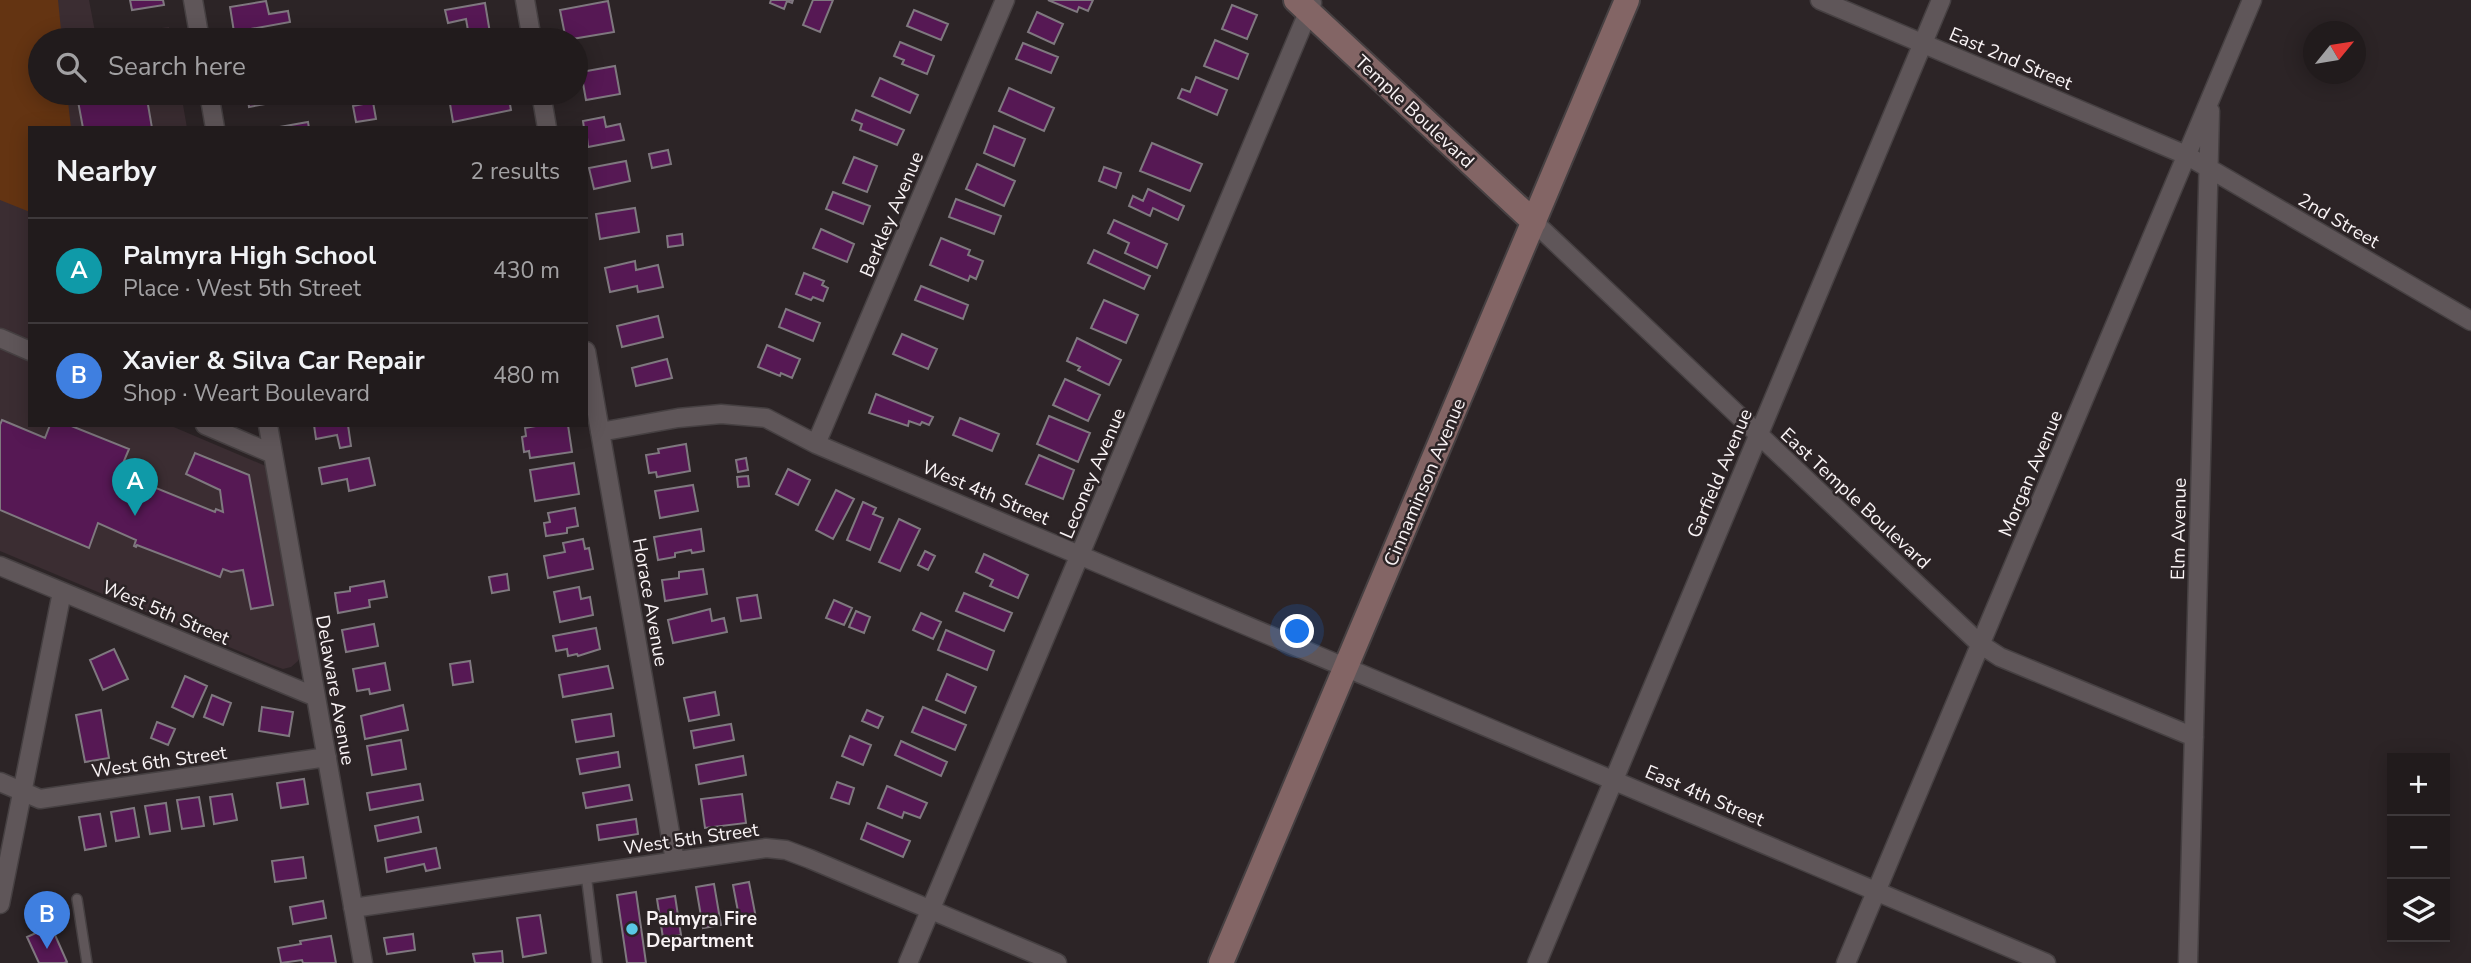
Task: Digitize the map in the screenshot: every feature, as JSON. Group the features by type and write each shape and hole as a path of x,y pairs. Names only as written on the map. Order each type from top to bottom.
{"street":[{"path":"193,0 198,28"},
{"path":"525,0 530,28"},
{"name":"Cinnaminson Avenue","path":"1221,963 1627,0"},
{"name":"East 2nd Street","path":"1820,0 2186,155"},
{"name":"Garfield Avenue","path":"1537,963 1941,0"},
{"name":"Morgan Avenue","path":"1846,963 2252,0"},
{"name":"Berkley Avenue","path":"816,444 1001,2"},
{"name":"Temple Boulevard","path":"1306,4 1534,222"},
{"name":"Leconey Avenue","path":"908,963 1306,4"},
{"name":"Elm Avenue","path":"2188,963 2211,97"},
{"path":"211,105 215,126"},
{"path":"543,105 548,126"},
{"name":"2nd Street","path":"2186,155 2471,321"},
{"name":"East Temple Boulevard","path":"1534,222 1980,644 2000,657 2194,737"},
{"path":"0,338 28,350"},
{"name":"Horace Avenue","path":"588,363 675,861"},
{"name":"West 4th Street","path":"600,432 685,417 721,414 766,418 816,444 1347,666"},
{"path":"210,427 273,454"},
{"name":"Delaware Avenue","path":"268,427 363,963"},
{"name":"West 5th Street","path":"0,566 316,697"},
{"path":"0,904 62,592"},
{"name":"East 4th Street","path":"1347,666 2046,963"},
{"name":"West 6th Street","path":"0,782 40,799 327,757"},
{"name":"West 5th Street","path":"354,908 766,848 786,850 1057,963"}],"lane":[{"path":"586,874 597,963"},
{"path":"76,899 88,963"}],"shaded area":[{"path":"0,0 89,0 94,28 28,28 28,105 183,105 187,126 28,126 28,427 174,427 268,467 301,654 291,667 283,669 0,551"},
{"path":"0,0 58,0 61,28 28,28 28,105 68,105 71,126 28,126 28,211 0,200"}],"building":[{"path":"130,0 163,0 164,5 132,10"},
{"path":"771,0 793,0 792,3 787,1 784,9 770,3"},
{"path":"813,0 833,0 820,32 803,25"},
{"path":"1048,0 1093,0 1088,11 1079,7 1077,12"},
{"path":"266,1 269,14 288,11 290,22 256,28 233,28 230,7"},
{"path":"608,1 614,32 588,36 588,28 564,28 560,10"},
{"path":"485,3 489,28 468,28 466,19 448,23 445,10"},
{"path":"1232,5 1257,15 1247,39 1222,29"},
{"path":"914,10 948,24 941,40 907,26"},
{"path":"1037,12 1063,24 1054,44 1028,32"},
{"path":"1215,40 1248,54 1238,79 1204,66"},
{"path":"900,42 934,56 927,74 902,64 904,60 894,56"},
{"path":"1023,43 1058,57 1051,73 1016,59"},
{"path":"615,66 620,94 588,100 588,71"},
{"path":"1196,77 1227,90 1217,115 1178,98 1182,89 1190,92"},
{"path":"880,78 918,95 910,113 872,96"},
{"path":"1009,88 1054,108 1044,131 999,111"},
{"path":"79,105 148,105 152,126 83,126"},
{"path":"374,105 376,119 356,122 353,106"},
{"path":"450,105 510,105 511,110 453,122"},
{"path":"856,110 904,130 897,145 860,130 862,124 852,120"},
{"path":"604,117 606,127 620,124 624,140 588,147 588,126 584,126 583,121"},
{"path":"308,122 309,126 285,126"},
{"path":"994,126 1025,139 1014,166 984,153"},
{"path":"1152,143 1202,164 1190,191 1140,171"},
{"path":"668,150 671,164 652,168 649,154"},
{"path":"854,157 877,166 867,192 843,183"},
{"path":"626,161 630,181 594,189 589,168"},
{"path":"977,164 1015,181 1004,206 966,189"},
{"path":"1104,167 1121,173 1116,188 1099,181"},
{"path":"1148,189 1184,206 1178,220 1153,208 1150,216 1129,206 1133,196 1143,201"},
{"path":"833,192 870,206 863,224 826,209"},
{"path":"956,199 1001,216 994,234 949,217"},
{"path":"635,208 639,232 600,239 596,214"},
{"path":"1114,220 1167,244 1157,268 1125,253 1129,243 1108,233"},
{"path":"821,229 854,244 847,262 813,248"},
{"path":"682,234 683,245 668,247 667,236"},
{"path":"941,238 970,250 968,255 983,261 976,279 970,276 968,281 930,265"},
{"path":"1094,250 1150,276 1144,289 1088,263"},
{"path":"635,261 636,270 658,265 663,287 638,292 637,286 610,292 605,268"},
{"path":"804,273 824,281 822,285 828,288 823,301 796,294"},
{"path":"921,286 968,305 963,319 915,300"},
{"path":"1104,300 1138,315 1126,343 1091,328"},
{"path":"786,309 820,323 813,341 779,327"},
{"path":"658,316 663,337 622,347 617,326"},
{"path":"902,334 937,349 928,369 893,354"},
{"path":"1077,338 1121,360 1109,385 1078,370 1080,367 1067,361"},
{"path":"767,345 800,359 792,378 758,367"},
{"path":"667,359 672,378 636,386 632,368"},
{"path":"1065,379 1100,395 1088,421 1053,405"},
{"path":"876,394 933,417 929,425 909,421 908,426 869,413"},
{"path":"1049,416 1090,433 1078,462 1037,444"},
{"path":"960,418 999,434 992,451 953,435"},
{"path":"2,420 45,438 49,427 74,427 129,449 119,473 215,512 216,509 223,512 220,490 186,474 195,453 249,475 273,605 251,609 243,570 231,572 223,569 220,577 137,545 136,547 136,540 98,523 89,548 0,510"},
{"path":"314,427 348,427 351,446 340,448 337,435 316,439"},
{"path":"568,427 572,452 530,458 529,451 524,452 522,437 526,436 525,428"},
{"path":"686,444 690,471 657,477 656,472 649,473 646,455 659,453 658,449"},
{"path":"1039,455 1074,470 1063,499 1026,484"},
{"path":"369,458 375,485 349,491 347,479 322,484 319,468"},
{"path":"746,458 748,470 738,472 736,460"},
{"path":"574,463 579,494 535,501 530,470"},
{"path":"788,469 810,480 798,505 776,494"},
{"path":"748,476 749,486 738,487 737,477"},
{"path":"693,485 698,511 660,518 655,491"},
{"path":"836,490 854,499 833,539 816,530"},
{"path":"863,502 876,508 873,514 883,518 870,550 847,540"},
{"path":"575,508 578,526 567,528 567,533 546,536 544,523 550,522 548,513"},
{"path":"899,519 920,529 900,571 879,562"},
{"path":"701,529 704,551 675,553 675,557 658,560 654,537"},
{"path":"583,539 585,549 589,548 593,569 548,578 544,556 565,552 563,543"},
{"path":"925,551 935,556 928,570 918,565"},
{"path":"984,554 1028,575 1018,598 990,586 993,580 976,572"},
{"path":"703,569 707,594 665,601 662,580 679,578 679,572"},
{"path":"507,574 509,590 492,593 489,577"},
{"path":"384,581 387,597 369,600 370,607 338,613 335,593 350,591 350,587"},
{"path":"579,587 581,599 590,597 593,615 560,622 554,592"},
{"path":"964,593 1012,613 1004,631 956,611"},
{"path":"757,595 761,618 741,621 737,598"},
{"path":"834,600 852,608 844,625 826,618"},
{"path":"710,609 712,621 724,618 727,632 673,643 668,620"},
{"path":"856,611 870,617 864,633 849,627"},
{"path":"921,613 941,622 933,639 913,630"},
{"path":"374,624 378,646 346,652 342,630"},
{"path":"596,628 600,649 578,656 568,656 567,649 556,651 553,636"},
{"path":"946,630 994,651 987,670 938,650"},
{"path":"114,649 128,679 103,690 90,660"},
{"path":"470,661 473,682 453,685 450,664"},
{"path":"385,663 390,690 370,694 369,689 357,691 353,669"},
{"path":"608,666 613,688 563,697 559,675"},
{"path":"947,674 976,687 965,713 936,700"},
{"path":"185,676 207,686 193,717 172,707"},
{"path":"715,692 719,715 689,721 684,698"},
{"path":"212,695 231,703 223,725 204,717"},
{"path":"403,705 408,730 365,739 361,716"},
{"path":"262,707 293,712 289,736 259,731"},
{"path":"923,707 966,725 955,750 912,732"},
{"path":"101,710 109,758 85,762 76,715"},
{"path":"867,710 883,717 878,728 862,721"},
{"path":"611,714 614,736 576,742 572,720"},
{"path":"157,722 175,729 168,745 151,738"},
{"path":"731,724 734,740 694,748 691,731"},
{"path":"850,736 871,745 863,765 842,756"},
{"path":"401,740 406,769 372,775 367,746"},
{"path":"901,741 947,762 941,776 895,755"},
{"path":"618,752 620,767 580,774 577,759"},
{"path":"743,756 746,775 699,784 696,765"},
{"path":"304,779 308,804 281,808 277,783"},
{"path":"837,782 854,788 849,804 831,798"},
{"path":"420,784 423,800 370,810 367,793"},
{"path":"629,785 632,800 586,808 583,793"},
{"path":"887,786 927,803 920,818 904,812 902,818 878,808"},
{"path":"232,794 237,820 214,824 210,797"},
{"path":"742,794 746,823 705,828 701,799"},
{"path":"199,797 204,826 182,829 177,800"},
{"path":"166,803 170,831 150,834 145,806"},
{"path":"134,808 139,837 116,841 111,812"},
{"path":"100,814 106,846 85,850 79,817"},
{"path":"418,817 421,832 378,841 375,826"},
{"path":"636,819 638,834 599,840 597,825"},
{"path":"867,823 910,841 903,857 861,839"},
{"path":"436,848 440,868 426,871 424,864 387,872 385,858"},
{"path":"303,857 306,878 275,882 272,861"},
{"path":"749,882 756,918 740,922 733,885"},
{"path":"714,884 721,925 703,928 696,887"},
{"name":"Palmyra Fire Department","path":"636,892 646,963 627,963 617,895"},
{"path":"675,896 681,935 663,938 657,899"},
{"path":"323,901 326,918 293,924 290,907"},
{"path":"540,915 546,953 523,957 517,918"},
{"path":"51,926 67,962 39,963 27,937"},
{"path":"413,934 415,950 387,954 384,938"},
{"path":"331,936 336,963 303,963 302,960 281,963 278,948"},
{"path":"502,951 503,963 475,963 473,954"}],"place":[{"name":"Palmyra High School","path":"135,516"},
{"name":"Palmyra Fire Department","path":"632,929"},
{"name":"Xavier & Silva Car Repair","path":"47,949"}]}
